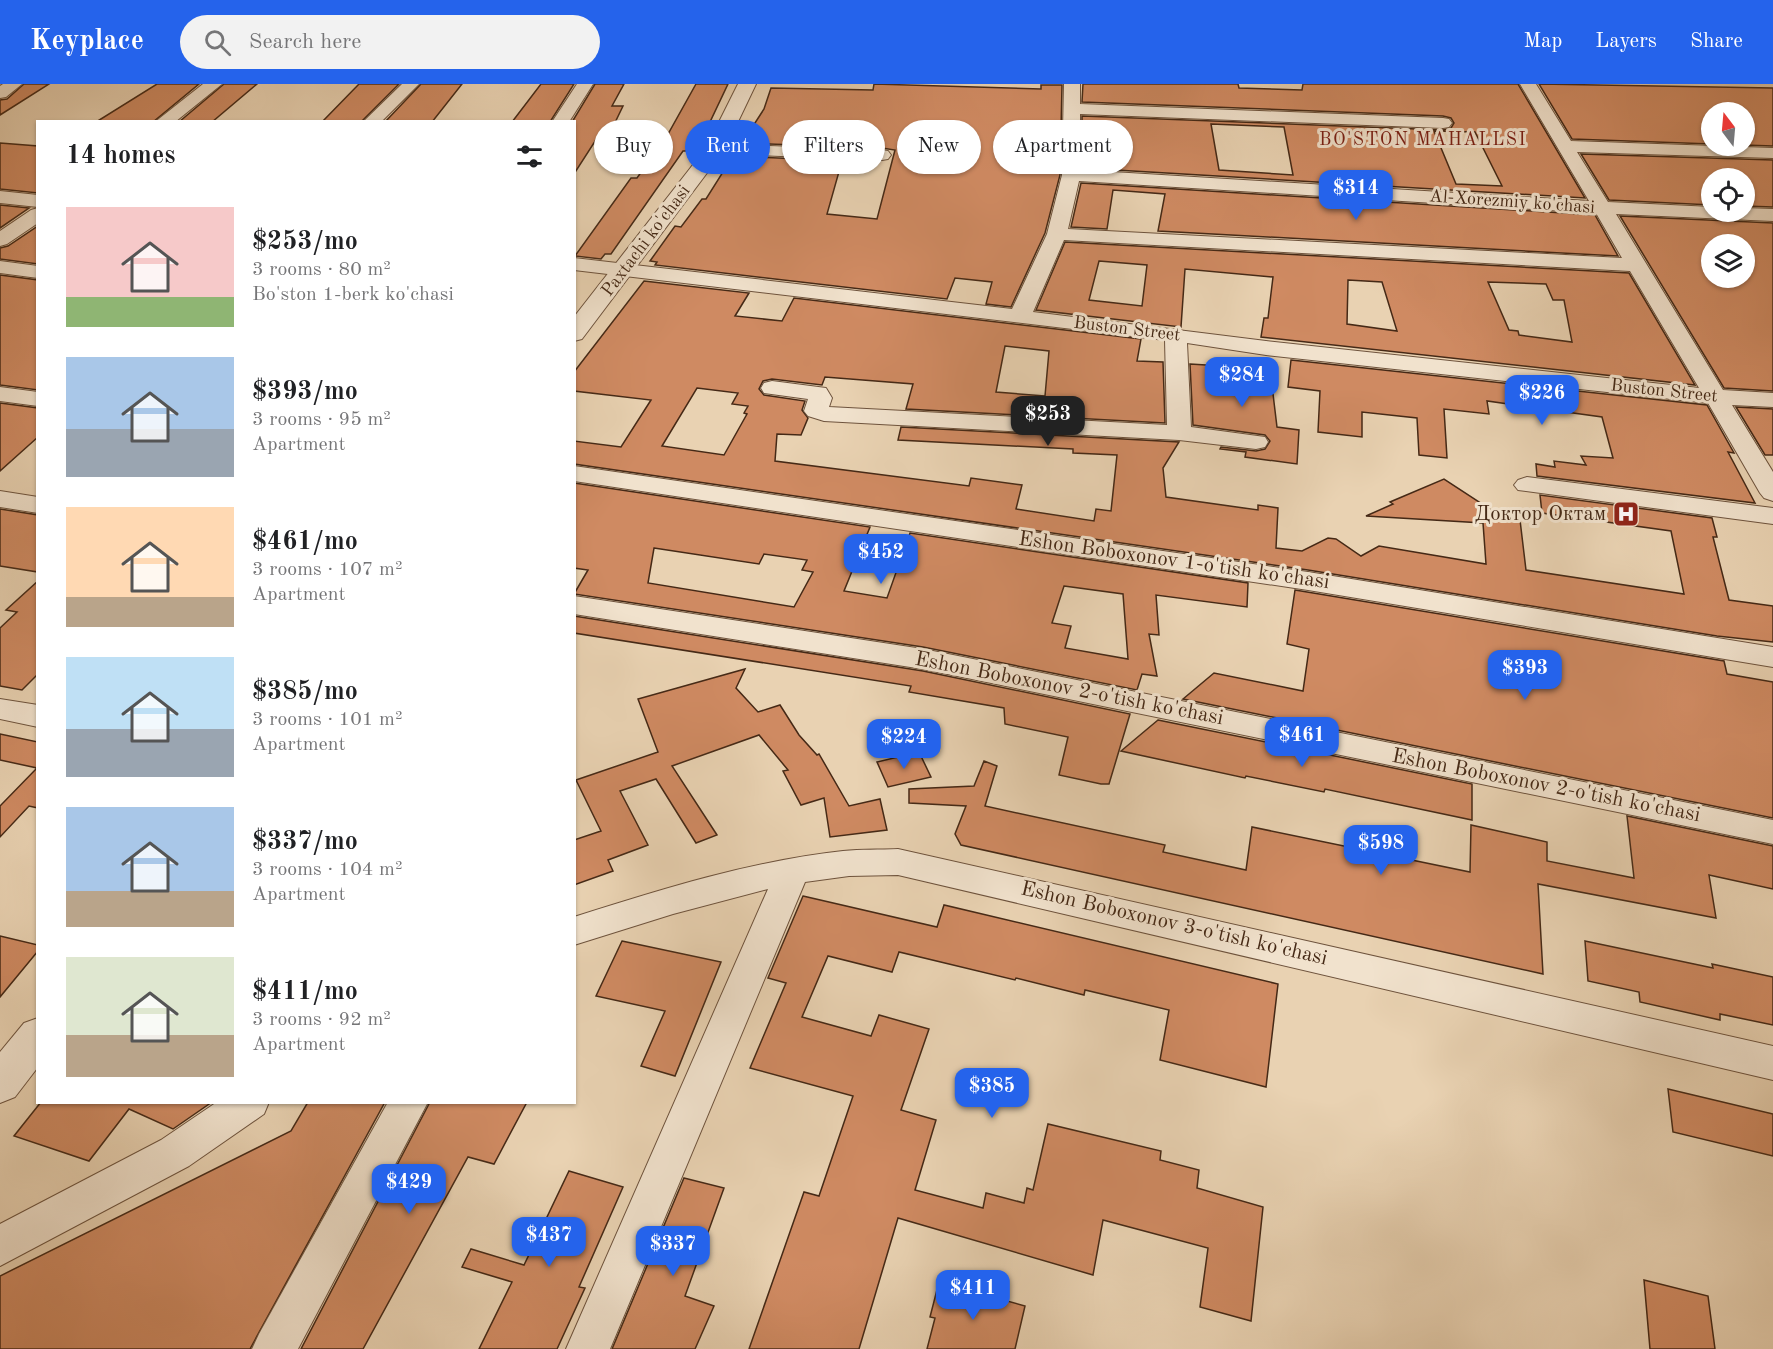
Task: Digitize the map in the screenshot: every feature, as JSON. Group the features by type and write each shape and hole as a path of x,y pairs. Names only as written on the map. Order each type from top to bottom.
{"street":[{"path":"0,93 14,84"},
{"path":"166,120 214,84"},
{"path":"373,120 411,84"},
{"path":"561,120 585,84"},
{"name":"Paxtachi ko'chasi","path":"729,120 747,84"},
{"path":"1020,316 1057,234 1071,175 1072,84"},
{"path":"1528,84 1773,493"},
{"path":"1071,109 1443,123"},
{"path":"1565,146 1773,153"},
{"name":"Paxtachi ko'chasi","path":"576,331 696,174"},
{"name":"Al-Xorezmiy ko'chasi","path":"1071,175 1604,208 1773,215"},
{"path":"0,196 36,201"},
{"path":"0,240 36,215"},
{"path":"1057,234 1636,265"},
{"name":"Buston Street","path":"576,264 1020,316 1266,348 1715,397 1773,400"},
{"path":"0,267 36,272"},
{"path":"1176,335 1179,433"},
{"path":"772,388 818,393 820,398 816,411 824,414 1179,433 1256,442"},
{"path":"0,394 36,399"},
{"name":"Eshon Boboxonov 1-o'tish ko'chasi","path":"576,473 1308,581 1773,657"},
{"path":"1527,485 1773,516"},
{"path":"0,499 36,505"},
{"name":"Eshon Boboxonov 2-o'tish ko'chasi","path":"576,605 923,659 1773,832"},
{"path":"0,709 36,714"},
{"name":"Eshon Boboxonov 3-o'tish ko'chasi","path":"576,930 708,891 793,871 844,864 898,862 1773,1063"},
{"path":"588,1349 793,871"},
{"path":"0,1084 36,1038"},
{"path":"0,1246 175,1153 247,1104"},
{"path":"274,1349 408,1104"}],"building":[{"path":"24,84 49,84 0,115 0,100 7,99"},
{"path":"157,84 199,84 155,120 99,120"},
{"path":"224,84 257,84 214,120 181,120"},
{"path":"359,84 399,84 363,120 324,120"},
{"path":"421,84 462,84 434,120 387,120"},
{"path":"541,84 574,84 551,120 514,120"},
{"path":"595,84 624,84 612,106 623,106 616,120 594,120 594,143 576,171 576,120 573,120"},
{"path":"696,84 728,84 711,120 685,120 685,151 673,165 673,125"},
{"path":"874,84 1041,89 1041,85 1062,85 1061,120 993,120 993,174 1060,174 1045,233 1011,307 986,304 992,282 955,278 947,299 655,265 657,262 650,261 675,226 681,227 702,199 706,199 722,174 770,174 770,158 782,158 782,174 838,174 827,214 877,219 895,150 885,148 885,120 782,120 782,144 770,144 770,120 757,120 764,109 771,88 873,90"},
{"path":"1083,84 1238,84 1239,88 1302,90 1303,84 1518,84 1585,198 1133,171 1133,120 1082,120 1082,116 1443,130 1451,128 1454,123 1451,118 1082,102","holes":["1211,124 1284,127 1293,175 1219,170","1434,131 1475,132 1502,186 1456,184"]},
{"path":"1539,84 1773,88 1773,146 1755,145 1755,102 1701,102 1701,144 1572,139"},
{"path":"0,143 36,146 36,193 0,189"},
{"path":"1581,154 1773,160 1773,207 1755,206 1755,168 1701,168 1701,204 1609,200"},
{"path":"640,174 667,174 611,254 605,254 601,259 576,256 631,178 637,178"},
{"path":"1081,183 1595,215 1618,256 1158,231 1165,194 1113,190 1107,229 1071,227"},
{"path":"0,205 29,208 0,228"},
{"path":"1620,216 1701,220 1701,222 1773,223 1773,391 1724,388"},
{"path":"36,227 36,264 0,259 0,248 8,246"},
{"path":"1065,242 1629,273 1695,385 1261,337 1264,318 1268,318 1273,277 1185,269 1181,327 1036,310","holes":["1099,261 1147,265 1142,306 1089,300","1348,280 1382,282 1397,331 1347,324","1488,282 1546,284 1553,300 1564,300 1572,342 1519,335 1518,331 1509,330"]},
{"path":"0,275 36,280 36,390 0,385"},
{"path":"644,281 749,293 735,316 782,321 794,298 1141,339 1137,361 1163,362 1165,423 906,409 913,384 825,377 822,385 772,379 763,381 759,389 764,395 805,401 802,410 808,418 801,435 777,434 775,461 969,486 971,478 1022,485 1016,509 1094,521 1096,509 1111,511 1117,455 1073,453 1073,449 898,440 901,427 1179,442 1163,468 1166,497 1258,510 1258,505 1278,508 1276,548 1302,551 1328,538 1336,539 1361,556 1379,546 1486,564 1483,523 1366,516 1393,504 1390,502 1444,479 1502,517 1520,520 1526,570 1684,594 1671,531 1542,513 1540,495 1712,518 1717,537 1713,537 1729,600 1773,606 1773,642 1717,636 1308,570 576,464 576,441 621,447 651,400 576,391 576,369","holes":["1005,346 1049,351 1045,396 996,392","697,388 738,393 732,404 748,406 744,413 747,414 724,455 662,446"]},
{"path":"1291,360 1707,405 1734,453 1728,452 1755,503 1537,476 1536,464 1555,467 1554,461 1586,465 1581,456 1613,458 1602,417 1487,401 1489,414 1444,409 1447,458 1419,455 1417,418 1362,412 1362,437 1318,432 1320,391 1288,387"},
{"path":"1190,364 1270,369 1277,427 1299,430 1297,464 1245,457 1246,452 1220,449 1221,447 1256,451 1265,449 1270,441 1265,435 1193,425"},
{"path":"0,403 36,408 36,439 0,471"},
{"path":"1736,407 1773,409 1773,455 1765,455"},
{"path":"576,483 870,527 844,591 887,598 910,533 1248,583 1247,607 1156,595 1159,635 1149,634 1157,676 1142,674 1137,690 923,647 576,594 588,570 576,568","holes":["654,548 759,564 764,554 807,560 802,570 813,572 794,607 648,583","1064,586 1123,594 1128,659 1065,648 1071,626 1052,623"]},
{"path":"0,509 36,515 36,572 0,566"},
{"path":"36,583 36,676 22,690 0,686 0,628 17,612 6,610"},
{"path":"1295,590 1724,661 1727,674 1773,682 1773,818 1183,699 1214,673 1303,691 1309,649 1287,644"},
{"path":"576,616 923,671 1130,714 1109,784 1059,775 1068,737 1005,724 1004,708 909,692 911,686 576,633"},
{"path":"745,669 736,688 758,712 780,705 799,735 817,755 819,754 849,806 880,799 887,830 830,837 824,798 801,805 783,771 788,770 759,735 672,766 717,835 696,843 656,779 620,791 648,845 608,860 613,871 576,884 576,839 601,831 576,780 658,752 638,699"},
{"path":"1158,720 1472,784 1472,820 1325,789 1324,792 1246,776 1245,778 1121,751"},
{"path":"0,734 36,742 36,768 0,760"},
{"path":"919,752 931,777 888,787 877,762"},
{"path":"984,761 997,766 985,806 1165,845 1163,852 1246,870 1252,827 1470,872 1471,825 1547,842 1547,861 1634,878 1627,816 1773,846 1773,889 1709,875 1716,918 1538,884 1543,974 961,845 955,834 966,806 909,803 909,789 974,786"},
{"path":"36,769 36,808 29,806 0,837 0,806"},
{"path":"803,896 937,927 944,905 1278,984 1266,1087 1160,1060 1169,1010 1085,990 1084,995 899,952 892,972 828,956 802,1017 871,1036 879,1015 929,1029 901,1110 936,1120 915,1190 983,1208 986,1193 1024,1203 1027,1188 1033,1190 1048,1124 1161,1151 1160,1160 1199,1170 1197,1188 1263,1207 1251,1321 1200,1307 1208,1248 1103,1220 1093,1275 898,1218 859,1349 749,1349 804,1192 819,1196 853,1096 750,1068 786,983 768,978"},
{"path":"0,936 36,945 36,953 0,997"},
{"path":"622,941 721,962 675,1076 641,1066 665,1011 596,996"},
{"path":"1585,941 1713,968 1712,964 1773,977 1773,1025 1720,1014 1720,1020 1640,1002 1639,992 1588,981"},
{"path":"1668,1089 1773,1114 1773,1156 1673,1132"},
{"path":"39,1104 209,1104 173,1129 129,1109 89,1161 14,1136"},
{"path":"307,1104 384,1104 250,1349 0,1349 0,1276 291,1131"},
{"path":"429,1104 526,1104 494,1164 468,1157 363,1349 301,1349"},
{"path":"569,1171 623,1187 579,1287 585,1288 557,1349 479,1349 512,1282 462,1267 471,1249 524,1265"},
{"path":"684,1178 724,1188 685,1296 714,1306 695,1349 612,1349"},
{"path":"1644,1280 1708,1296 1715,1349 1650,1349"},
{"path":"939,1282 1025,1306 1015,1349 927,1349 935,1318 930,1317"}],"place":[{"name":"Доктор Октам","path":"1626,514"}],"district":[{"name":"BO'STON MAHALLSI","path":"1423,140"}]}
